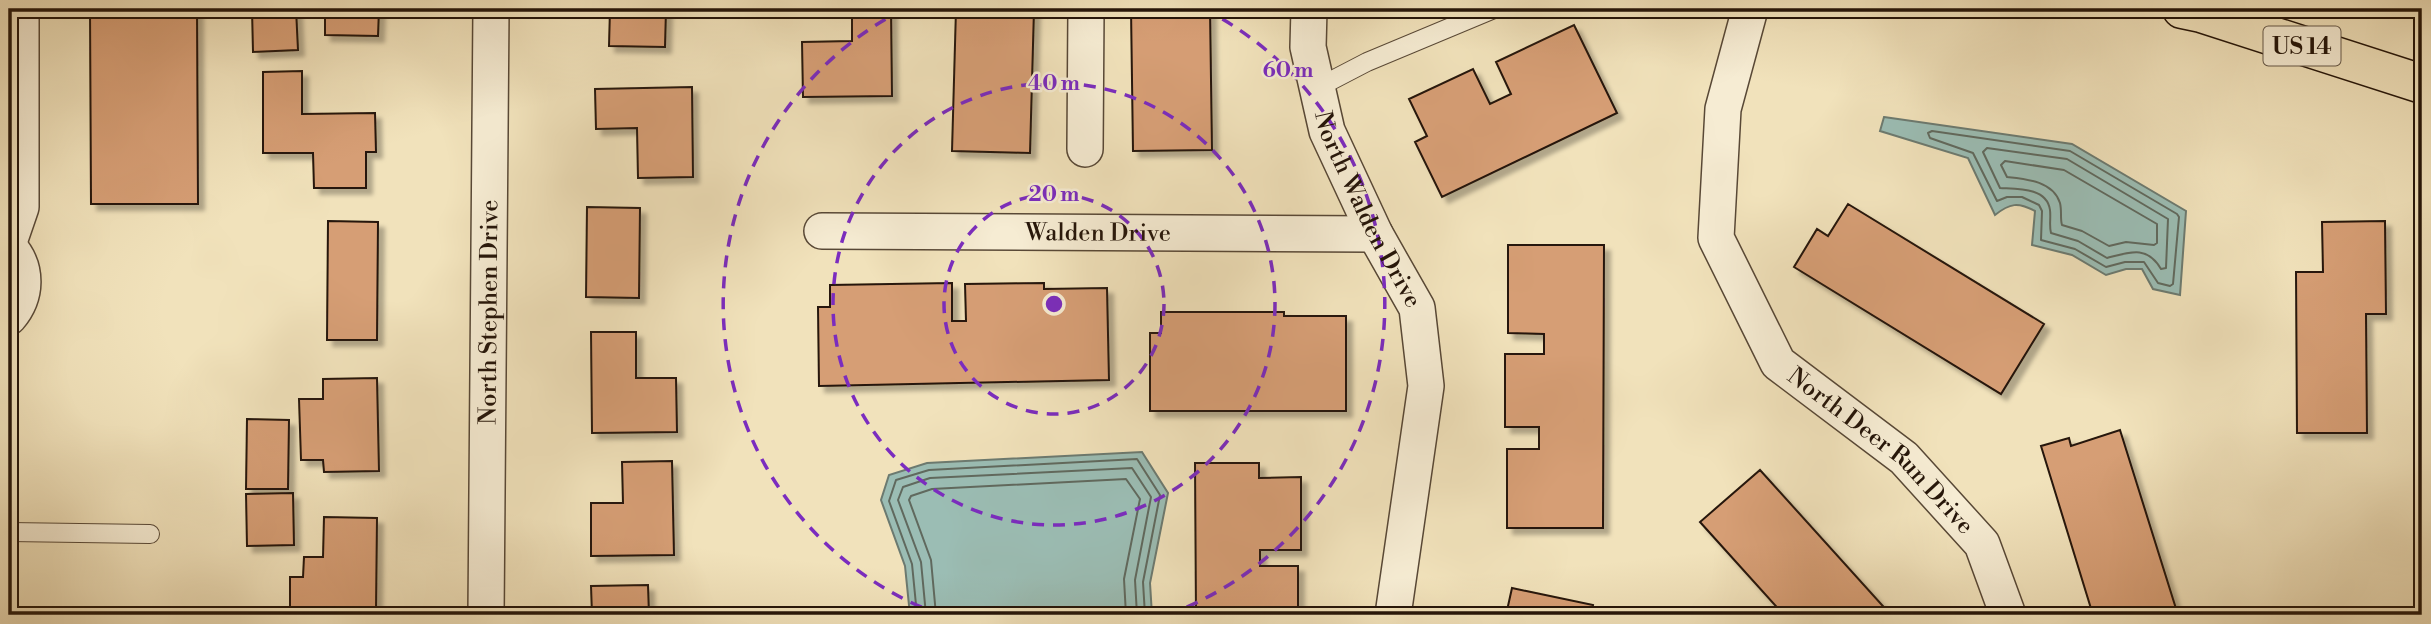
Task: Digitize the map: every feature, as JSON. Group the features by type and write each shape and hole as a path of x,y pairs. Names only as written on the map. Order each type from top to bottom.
{"main road":[{"name":"US 14","path":"2195,10 2422,84"}],"street":[{"path":"9,317 16,309 24,286 22,268 9,245 21,207 21,9"},
{"name":"North Stephen Drive","path":"486,615 491,9"},
{"path":"1085,149 1086,9"},
{"name":"North Walden Drive","path":"1309,9 1308,47 1327,131 1375,234 1417,308 1426,386 1393,615"},
{"name":"North Deer Run Drive","path":"1750,9 1723,109 1716,238 1778,363 1904,458 1982,544 2008,615"},
{"name":"Walden Drive","path":"822,230 1375,234"}],"lane":[{"path":"1317,88 1367,62 1494,9"},
{"path":"9,532 150,534"}],"water":[{"path":"1884,117 2072,144 2186,211 2180,295 2153,289 2142,269 2126,269 2106,275 2072,255 2032,245 2035,211 2014,205 1995,215 1968,158 1880,131"},
{"path":"1142,452 1168,493 1150,583 1152,615 910,615 905,566 881,500 889,475 927,463"}],"building":[{"path":"90,9 197,9 198,204 91,204"},
{"path":"252,9 296,9 298,50 253,52"},
{"path":"325,9 379,9 378,36 325,35"},
{"path":"610,9 666,9 665,47 609,46"},
{"path":"852,9 891,9 892,96 803,97 802,42 852,41"},
{"path":"956,9 1034,9 1030,153 952,151"},
{"path":"1131,9 1210,9 1212,150 1133,151"},
{"path":"1574,25 1617,113 1442,197 1415,142 1427,136 1409,99 1473,69 1490,104 1511,94 1496,62"},
{"path":"302,71 302,114 375,113 376,152 366,152 366,188 314,188 313,153 263,153 263,72"},
{"path":"692,87 693,177 638,178 637,128 596,129 595,89"},
{"path":"1848,204 2044,324 2001,394 1794,267 1817,229 1828,236"},
{"path":"587,207 640,208 639,298 586,297"},
{"path":"328,221 378,222 377,340 327,340"},
{"path":"2385,221 2386,314 2366,314 2367,433 2297,433 2296,272 2323,272 2322,222"},
{"path":"1508,245 1604,245 1603,528 1507,528 1507,449 1539,449 1539,427 1505,427 1505,354 1544,354 1544,334 1508,333"},
{"path":"952,283 952,321 966,321 965,284 1044,283 1044,289 1107,288 1109,380 819,386 818,307 830,307 830,285"},
{"path":"1161,312 1284,312 1284,316 1346,316 1346,411 1150,411 1150,333 1161,333"},
{"path":"591,332 636,332 636,378 676,378 677,432 592,433"},
{"path":"377,378 379,471 324,472 323,460 301,460 299,399 323,399 323,379"},
{"path":"247,419 289,420 288,489 246,489"},
{"path":"2120,430 2178,615 2093,615 2041,446 2069,438 2071,446"},
{"path":"672,461 674,555 591,556 591,503 623,503 622,462"},
{"path":"1195,463 1259,463 1259,478 1301,477 1301,550 1260,550 1260,566 1298,566 1298,615 1196,615"},
{"path":"1760,470 1891,615 1784,615 1700,522"},
{"path":"293,493 294,545 247,546 246,494"},
{"path":"324,517 377,518 376,610 290,609 290,577 303,577 304,557 323,557"},
{"path":"648,585 649,615 592,615 591,586"},
{"path":"1512,588 1593,605 1591,615 1506,615"}]}
